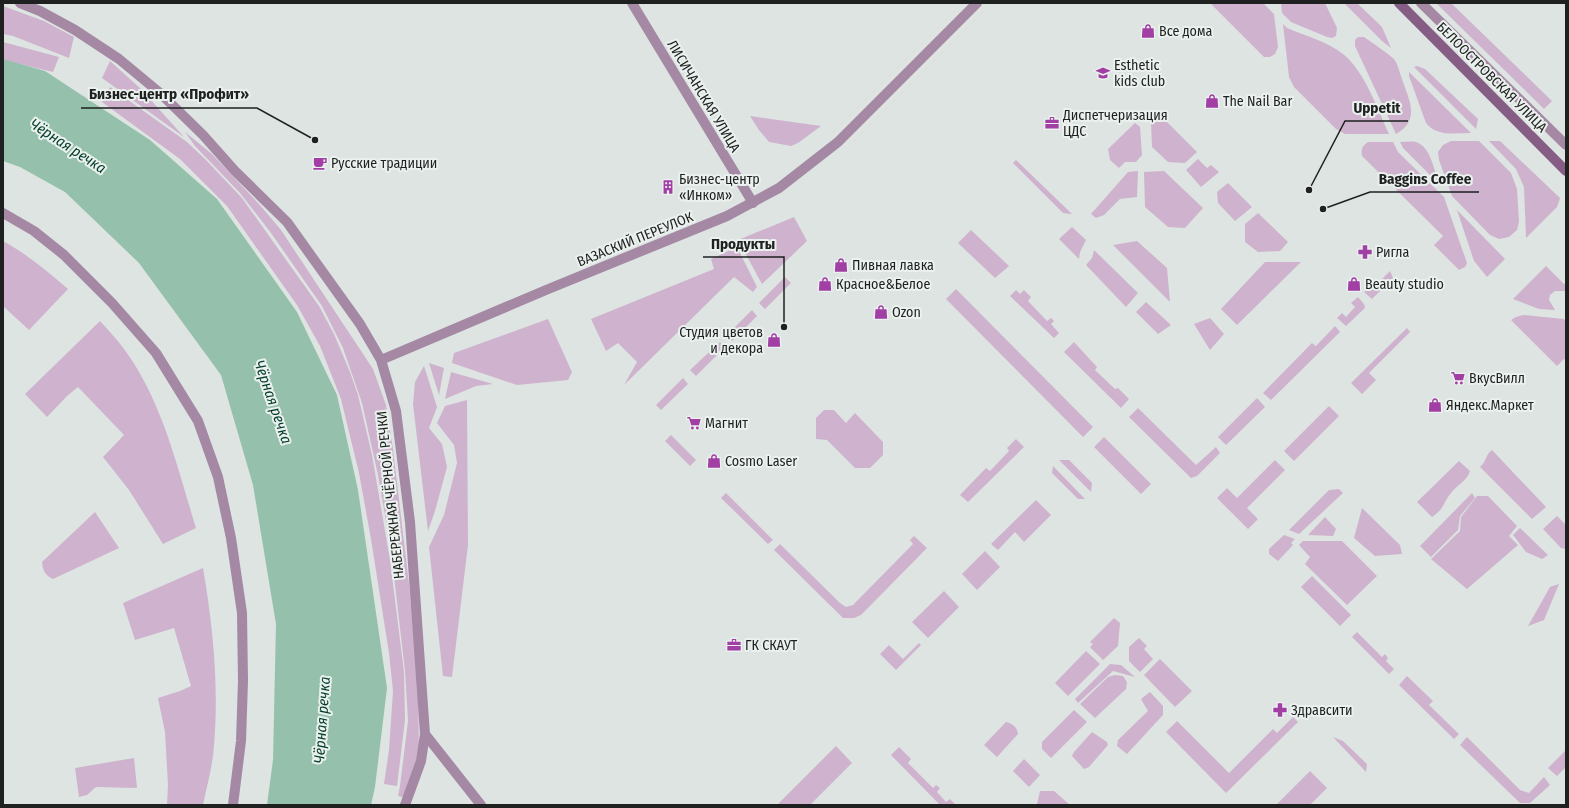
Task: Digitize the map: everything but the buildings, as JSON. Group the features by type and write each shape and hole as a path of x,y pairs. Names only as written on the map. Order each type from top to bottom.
{"main road":[{"name":"БЕЛООСТРОВСКАЯ УЛИЦА","path":"1398,3 1566,171"}],"street":[{"name":"НАБЕРЕЖНАЯ ЧЁРНОЙ РЕЧКИ","path":"20,3 75,30 119,59 160,93 203,134 235,171 287,222 360,324 381,360 396,411 410,522 425,734 421,761 405,805"},
{"name":"ЛИСИЧАНСКАЯ УЛИЦА","path":"632,3 753,203"},
{"name":"ВАЗАСКИЙ ПЕРЕУЛОК","path":"381,360 727,216 779,188 838,142 977,3"},
{"name":"БЕЛООСТРОВСКАЯ УЛИЦА","path":"1421,3 1566,144"},
{"path":"3,213 34,231 64,255 112,303 156,354 198,421 218,477 231,538 242,613 243,681 241,741 233,805"},
{"path":"425,734 481,805"}],"shaded area":[{"path":"1210,3 1263,3 1274,14 1278,47 1275,54 1270,57 1264,57"},
{"path":"1281,3 1325,3 1337,28 1336,36 1332,38 1327,37 1291,22 1282,13"},
{"path":"1344,3 1357,3 1382,27 1391,48 1382,41"},
{"path":"1436,3 1451,3 1552,101 1544,109"},
{"path":"3,6 44,21 74,37 69,58 13,36 3,34"},
{"path":"1283,24 1287,28 1331,46 1343,54 1351,62 1358,70 1370,91 1389,134 1345,134 1336,129 1294,87 1289,77"},
{"path":"1358,37 1364,37 1383,50 1394,59 1398,66 1408,94 1411,116 1404,128 1396,134 1355,46 1355,40"},
{"path":"3,42 59,57 53,72 3,60"},
{"path":"110,61 140,88 184,137 102,78"},
{"path":"1417,66 1425,69 1478,119 1476,129 1414,67"},
{"path":"1409,72 1471,133 1453,134 1441,132 1430,127 1426,123 1409,76"},
{"path":"110,87 187,142 242,198 319,306 334,334 350,372 358,395 372,455 390,560 404,672 405,720 397,786 384,784 389,750 393,691 389,653 371,539 359,473 341,399 320,346 297,305 227,206 180,159 102,102"},
{"path":"1160,115 1197,152 1185,163 1168,162 1152,147 1151,122"},
{"path":"750,116 821,126 798,143 791,146 769,142"},
{"path":"1135,123 1140,127 1142,155 1136,162 1125,162 1119,168 1110,160 1108,149"},
{"path":"185,132 212,154 281,230 373,369 386,405 393,449 409,584 418,688 419,756 406,798 398,796 408,721 405,671 391,550 378,475 362,403 343,348 322,306 271,233 240,193 195,146"},
{"path":"1451,141 1479,141 1511,173 1517,189 1519,222 1517,230 1509,237 1499,239 1490,235 1452,196 1439,160 1438,152 1443,145"},
{"path":"1489,141 1500,141 1560,198 1557,207 1526,238 1524,187 1516,169"},
{"path":"1368,142 1393,142 1398,152 1444,197 1467,263 1465,267 1459,270 1434,245 1443,236 1362,156 1362,148"},
{"path":"1400,142 1416,142 1425,149 1429,154 1439,184 1403,148"},
{"path":"1198,159 1207,168 1211,165 1219,172 1201,187 1186,170"},
{"path":"1016,160 1072,214 1063,213 1013,163"},
{"path":"1138,171 1137,197 1120,199 1104,215 1096,218 1091,214 1128,172"},
{"path":"1164,171 1203,208 1185,228 1168,227 1145,207 1144,172"},
{"path":"1228,183 1252,207 1235,221 1218,203 1217,192"},
{"path":"1457,210 1505,259 1487,277 1474,261"},
{"path":"1258,213 1288,242 1280,251 1258,252 1245,242 1245,224"},
{"path":"794,217 807,241 762,284 738,240"},
{"path":"1072,227 1086,240 1080,252 1079,259 1059,239"},
{"path":"971,230 1009,266 995,278 958,243"},
{"path":"3,241 29,257 68,289 29,330 3,306"},
{"path":"1137,241 1167,268 1170,302 1113,245"},
{"path":"737,247 757,287 753,292 734,277 624,385 637,362 618,343 606,351 591,319 714,269 711,259"},
{"path":"1094,250 1138,293 1126,307 1086,265 1092,258"},
{"path":"1265,262 1301,262 1237,325 1221,309"},
{"path":"1546,266 1564,284 1566,283 1566,291 1555,291 1550,295 1549,300 1555,310 1539,309 1513,299"},
{"path":"1390,271 1393,278 1372,299 1364,292 1367,289 1370,291"},
{"path":"785,277 791,283 765,309 759,303"},
{"path":"956,289 1093,427 1083,437 946,299"},
{"path":"1016,290 1020,294 1024,290 1031,297 1028,301 1047,321 1051,318 1054,321 1051,324 1059,333 1054,338 1010,296"},
{"path":"1358,297 1364,304 1365,308 1346,326 1337,318 1342,313 1346,317 1355,307 1351,303"},
{"path":"1146,302 1171,325 1158,334 1136,312"},
{"path":"752,310 757,316 732,341 727,335"},
{"path":"1523,315 1564,319 1566,322 1566,360 1564,359 1557,366 1511,320"},
{"path":"1210,318 1224,334 1210,350 1194,324"},
{"path":"548,319 572,372 568,380 517,385 452,363 454,353"},
{"path":"100,321 124,349 138,369 149,391 168,436 196,528 163,544 129,490 103,457 124,435 78,387 47,417 25,394"},
{"path":"1335,326 1340,332 1271,400 1263,393 1312,343 1316,346"},
{"path":"1407,328 1410,332 1369,373 1376,380 1362,394 1351,383"},
{"path":"720,342 725,347 696,376 690,370"},
{"path":"1074,342 1097,367 1095,370 1115,389 1118,388 1129,399 1121,408 1064,352"},
{"path":"429,363 444,368 439,395"},
{"path":"424,366 437,407 429,428 442,444 447,467 428,531 413,404 415,382"},
{"path":"451,372 493,384 476,386 445,399"},
{"path":"683,378 688,384 661,410 656,405"},
{"path":"1257,398 1265,407 1226,445 1218,437"},
{"path":"467,400 468,545 452,677 443,676 429,547 444,515 457,463 454,445 437,423 445,406"},
{"path":"1329,406 1339,416 1294,461 1284,451"},
{"path":"1138,408 1196,465 1216,447 1220,453 1197,476 1191,478 1129,417"},
{"path":"824,410 834,410 846,423 855,413 883,442 883,455 870,468 855,468 827,440 816,439 816,418"},
{"path":"671,435 696,460 690,466 665,441"},
{"path":"1104,437 1151,484 1141,494 1094,447"},
{"path":"1016,439 1024,447 968,502 960,495 986,468 990,471 1009,451 1007,448"},
{"path":"1492,450 1546,507 1532,519 1480,467"},
{"path":"1059,460 1069,460 1092,483 1091,492"},
{"path":"1275,460 1285,470 1247,508 1258,519 1248,529 1217,498 1227,488 1237,498"},
{"path":"1459,461 1470,471 1469,474 1451,493 1440,511 1432,517 1417,502"},
{"path":"1053,466 1085,499 1078,499 1052,473"},
{"path":"1339,489 1343,493 1299,534 1289,530 1329,490"},
{"path":"726,493 773,540 768,544 721,498"},
{"path":"1472,493 1475,498 1460,516 1458,530 1431,557 1420,546"},
{"path":"1477,496 1488,496 1517,526 1509,536 1518,545 1467,589 1431,559 1460,531 1461,517"},
{"path":"1036,500 1051,515 1024,542 1015,532 998,550 991,544"},
{"path":"1362,508 1400,545 1402,554 1375,556 1354,538"},
{"path":"95,512 119,548 53,579 48,576 44,570 42,562"},
{"path":"1557,516 1566,525 1566,549 1561,548 1543,529"},
{"path":"1325,517 1336,529 1333,536 1308,535"},
{"path":"1520,528 1548,555 1542,559 1526,552 1513,535"},
{"path":"1284,535 1295,539 1291,543 1293,545 1278,561 1269,554 1269,549"},
{"path":"914,536 927,548 861,615 854,618 843,618 774,550 780,544 840,603 846,607 853,605 913,544 910,540"},
{"path":"1303,541 1342,541 1377,576 1347,605 1305,564 1310,557 1299,545"},
{"path":"985,551 1000,567 977,590 962,574"},
{"path":"203,568 210,612 216,701 214,745 210,775 203,805 167,805 168,785 165,732 158,698 191,686 174,628 135,640 123,603"},
{"path":"1312,576 1351,615 1340,626 1301,587"},
{"path":"1559,584 1544,620 1528,626 1550,587"},
{"path":"944,591 959,607 928,638 912,622"},
{"path":"1114,618 1120,623 1118,646 1103,660 1090,647 1093,644 1090,642"},
{"path":"1357,632 1382,657 1385,654 1388,658 1386,661 1394,669 1389,674 1352,637"},
{"path":"1139,638 1147,646 1144,649 1153,659 1140,672 1129,661 1129,647"},
{"path":"919,643 921,645 896,670 880,654 889,645 903,659"},
{"path":"1086,651 1100,664 1068,696 1055,683"},
{"path":"1160,659 1192,691 1175,707 1144,675"},
{"path":"1110,664 1121,665 1135,677 1113,671 1078,703 1075,699"},
{"path":"1115,675 1123,676 1127,682 1126,689 1095,718 1080,704 1108,677"},
{"path":"1407,676 1433,701 1429,705 1459,734 1454,739 1399,685"},
{"path":"1150,692 1163,706 1163,715 1127,754 1117,746 1118,740 1148,711 1141,699"},
{"path":"1074,710 1087,722 1051,758 1042,749 1042,742"},
{"path":"1293,717 1298,722 1226,793 1166,732 1177,721 1229,773 1273,729 1277,733"},
{"path":"1006,722 1017,729 1018,734 997,757 984,745"},
{"path":"1092,732 1107,742 1108,745 1089,767 1084,769 1072,756"},
{"path":"1333,737 1343,741 1367,764 1366,772"},
{"path":"1467,737 1520,790 1529,793 1544,777 1550,785 1530,803 1520,803 1460,745"},
{"path":"836,746 852,763 810,805 777,805"},
{"path":"899,747 911,759 908,763 933,788 936,785 940,788 937,792 946,802 950,799 956,805 940,805 891,755"},
{"path":"1566,750 1566,767 1557,776 1548,768"},
{"path":"134,758 137,788 96,787 87,795 79,797 75,768"},
{"path":"1024,759 1040,775 1029,787 1013,771"},
{"path":"1310,771 1327,788 1310,805 1276,805"},
{"path":"1040,791 1054,791 1070,805 1038,805"}],"water":[{"name":"Чёрная речка","path":"3,59 45,71 150,140 217,199 297,312 337,395 358,490 387,688 375,787 371,805 267,805 273,760 276,624 253,485 221,375 139,263 65,192 20,167 3,161"}],"place":[{"name":"Все дома","path":"1148,31"},
{"name":"Esthetic kids club","path":"1103,73"},
{"name":"The Nail Bar","path":"1212,101"},
{"name":"Диспетчеризация ЦДС","path":"1052,123"},
{"name":"Бизнес-центр «Профит»","path":"315,140"},
{"name":"Русские традиции","path":"320,163"},
{"name":"Бизнес-центр «Инком»","path":"668,187"},
{"name":"Uppetit","path":"1309,190"},
{"name":"Baggins Coffee","path":"1323,209"},
{"name":"Ригла","path":"1365,252"},
{"name":"Пивная лавка","path":"841,265"},
{"name":"Красное&Белое","path":"825,284"},
{"name":"Beauty studio","path":"1354,284"},
{"name":"Ozon","path":"881,312"},
{"name":"Продукты","path":"784,327"},
{"name":"Студия цветов и декора","path":"774,340"},
{"name":"ВкусВилл","path":"1458,378"},
{"name":"Яндекс.Маркет","path":"1435,405"},
{"name":"Магнит","path":"694,423"},
{"name":"Cosmo Laser","path":"714,461"},
{"name":"ГК СКАУТ","path":"734,645"},
{"name":"Здравсити","path":"1280,710"}]}
